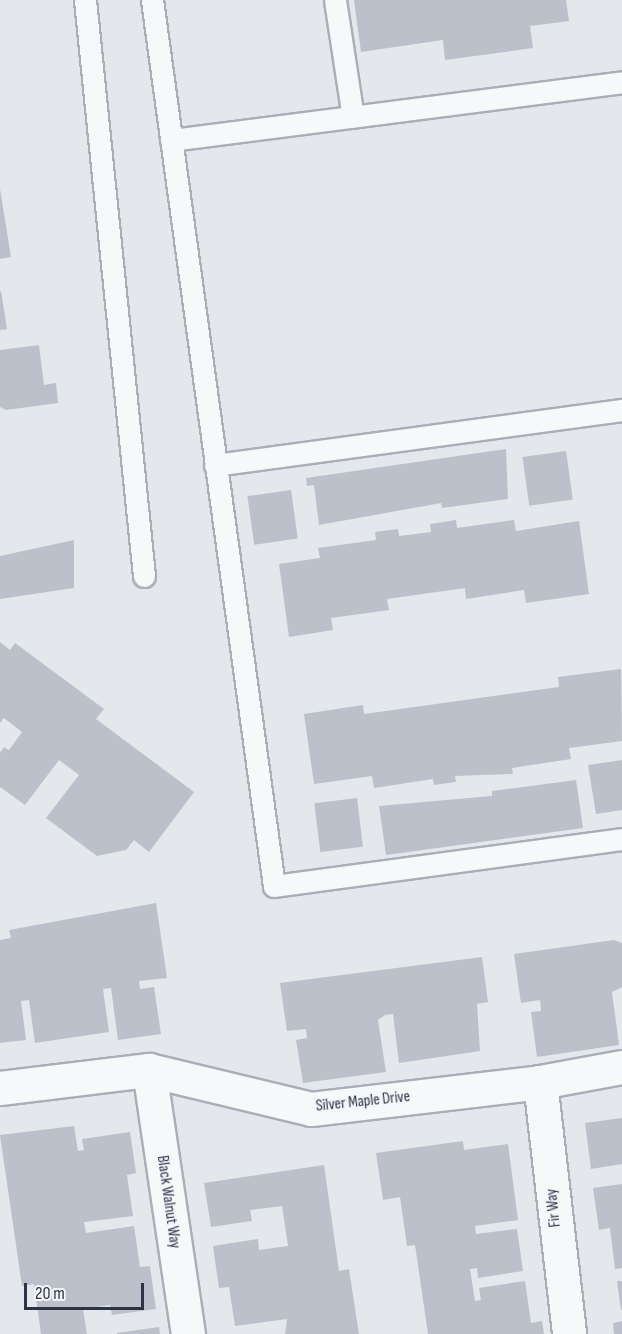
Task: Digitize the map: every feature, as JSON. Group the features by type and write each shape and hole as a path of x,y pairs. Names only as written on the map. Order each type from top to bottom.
{"street":[{"name":"Silver Maple Drive","path":"0,1088 149,1070 311,1108 540,1082 622,1067"},
{"name":"Black Walnut Way","path":"149,1070 188,1334"},
{"name":"Fir Way","path":"540,1082 568,1334"}],"lane":[{"path":"85,0 144,576"},
{"path":"152,0 274,886 622,839"},
{"path":"334,0 353,117"},
{"path":"171,140 622,82"},
{"path":"215,465 622,410"}],"building":[{"path":"354,0 566,0 569,21 530,26 533,48 445,60 443,40 361,52"},
{"path":"0,189 11,257 0,259"},
{"path":"0,292 7,329 0,330"},
{"path":"39,345 44,385 56,383 58,403 6,410 0,407 0,350"},
{"path":"506,449 508,499 442,508 441,503 319,525 314,485 307,486 306,478"},
{"path":"566,451 573,500 529,506 522,457"},
{"path":"291,490 298,539 254,545 247,496"},
{"path":"456,520 457,528 514,520 516,531 579,521 589,594 526,603 524,590 466,599 465,588 387,599 389,610 331,618 333,630 289,637 279,564 320,558 318,548 376,540 375,532 398,529 399,536 431,532 430,524"},
{"path":"74,540 74,588 0,599 0,556"},
{"path":"0,642 10,650 15,643 104,709 96,719 194,792 149,852 134,840 126,850 97,856 46,818 79,775 59,760 25,805 0,787 0,753 4,747 9,750 22,732 4,718 0,723"},
{"path":"621,669 622,741 569,748 571,759 512,768 513,774 455,776 456,782 434,785 433,779 374,788 372,776 314,784 304,714 363,705 364,714 559,687 558,677"},
{"path":"622,760 622,810 596,814 588,765"},
{"path":"576,780 583,828 386,855 379,806 492,796 492,791"},
{"path":"357,798 363,847 320,852 314,803"},
{"path":"156,903 167,978 139,981 140,989 154,987 161,1034 118,1040 111,988 103,989 109,1032 35,1043 29,1000 21,1001 26,1040 0,1043 0,940 11,938 9,930"},
{"path":"614,940 622,943 622,987 612,992 619,1045 537,1057 531,1012 541,1011 540,1000 521,1003 514,954"},
{"path":"482,957 488,1002 477,1004 480,1051 399,1063 393,1014 385,1015 378,1020 386,1072 303,1083 296,1040 307,1038 306,1029 287,1031 280,983"},
{"path":"622,1118 622,1164 591,1169 585,1123"},
{"path":"74,1126 78,1151 84,1150 82,1139 130,1132 136,1173 127,1175 133,1216 84,1222 86,1233 134,1226 140,1267 150,1266 156,1309 112,1315 110,1305 83,1309 87,1334 41,1334 34,1284 22,1286 0,1135"},
{"path":"463,1141 464,1150 508,1144 518,1220 475,1226 476,1234 517,1229 523,1271 478,1278 477,1268 470,1269 475,1301 481,1300 479,1288 525,1281 531,1323 542,1321 544,1334 428,1334 415,1245 407,1246 400,1197 383,1200 376,1153"},
{"path":"324,1165 339,1271 349,1269 359,1334 285,1334 287,1319 235,1326 229,1287 219,1288 213,1246 258,1239 259,1250 288,1246 282,1206 250,1210 252,1221 211,1227 204,1183"},
{"path":"622,1184 622,1268 615,1269 610,1228 599,1230 593,1188"},
{"path":"617,1281 622,1281 622,1310 621,1310"},
{"path":"622,1321 622,1334 614,1334 613,1323"},
{"path":"159,1327 160,1334 117,1334 117,1333"}]}
